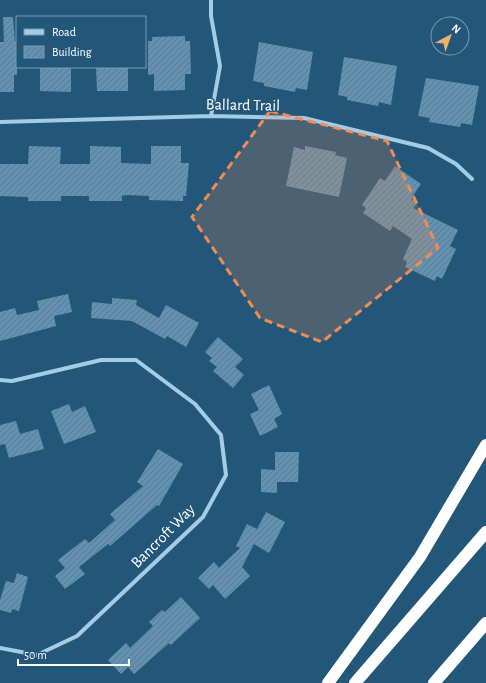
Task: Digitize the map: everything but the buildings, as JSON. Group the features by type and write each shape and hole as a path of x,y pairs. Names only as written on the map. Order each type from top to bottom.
{"highway":[{"path":"328,683 420,557 486,445"},
{"path":"355,683 486,532"},
{"path":"434,683 486,623"}],"street":[{"path":"211,0 211,16 220,66 211,116"},
{"name":"Ballard Trail","path":"0,122 211,116 304,118 428,148 456,164 472,179"},
{"name":"Bancroft Way","path":"0,380 12,381 101,360 136,360 195,404 221,435 226,475 203,517 77,636 37,655 0,648"}],"highlighted area":[{"path":"270,111 387,141 438,248 322,342 260,318 192,217"}]}
